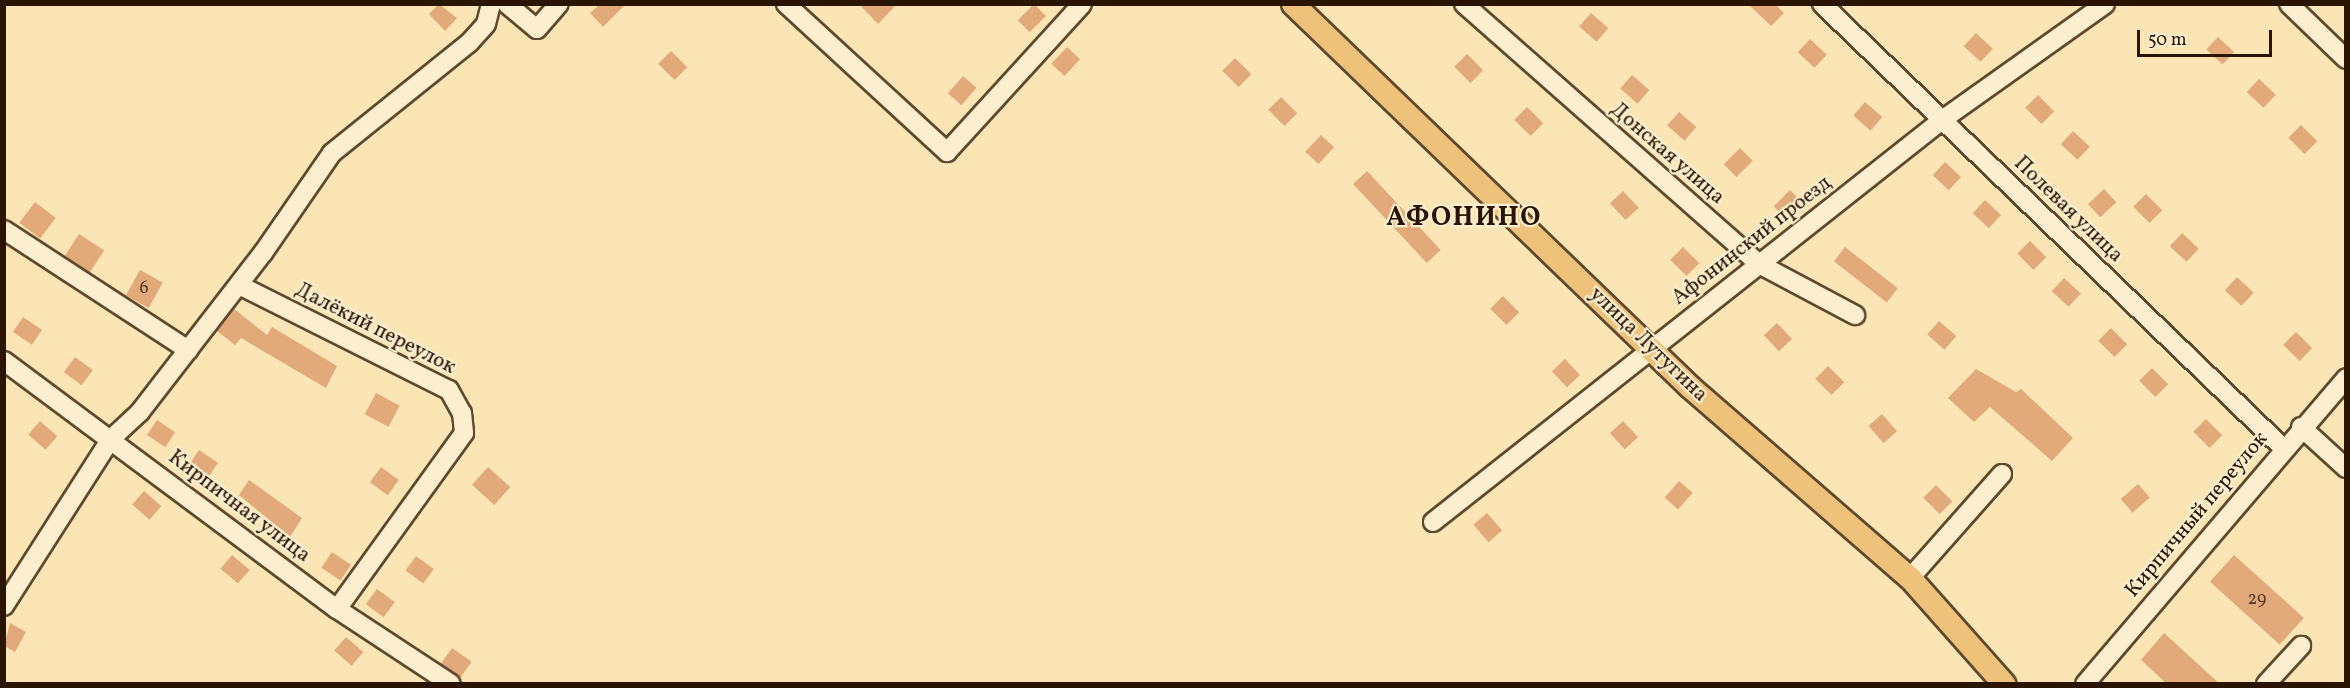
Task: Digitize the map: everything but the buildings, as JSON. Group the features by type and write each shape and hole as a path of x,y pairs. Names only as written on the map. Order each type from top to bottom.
{"main road":[{"name":"улица Лутугина","path":"1297,6 1652,349 1910,578 2004,684"}],"street":[{"path":"4,606 111,439 140,412 239,285 332,153 469,43 486,24 491,4"},
{"path":"507,4 537,29 559,4"},
{"path":"786,4 947,152 1082,4"},
{"name":"Донская улица","path":"1464,4 1759,264 1855,315"},
{"name":"Полевая улица","path":"1822,4 2283,448"},
{"name":"Афонинский проезд","path":"1433,522 1942,120 2105,4"},
{"path":"2289,4 2346,59"},
{"path":"4,230 188,350"},
{"name":"Далёкий переулок","path":"239,285 449,390 462,413 464,433 337,609"},
{"name":"Кирпичная улица","path":"4,361 337,609 451,684"},
{"name":"Кирпичный переулок","path":"2085,684 2283,448 2346,378"},
{"path":"2301,427 2346,468"},
{"path":"1910,578 2002,474"},
{"path":"2266,684 2301,646"}],"district":[{"name":"АФОНИНО","path":"1464,219"}]}
